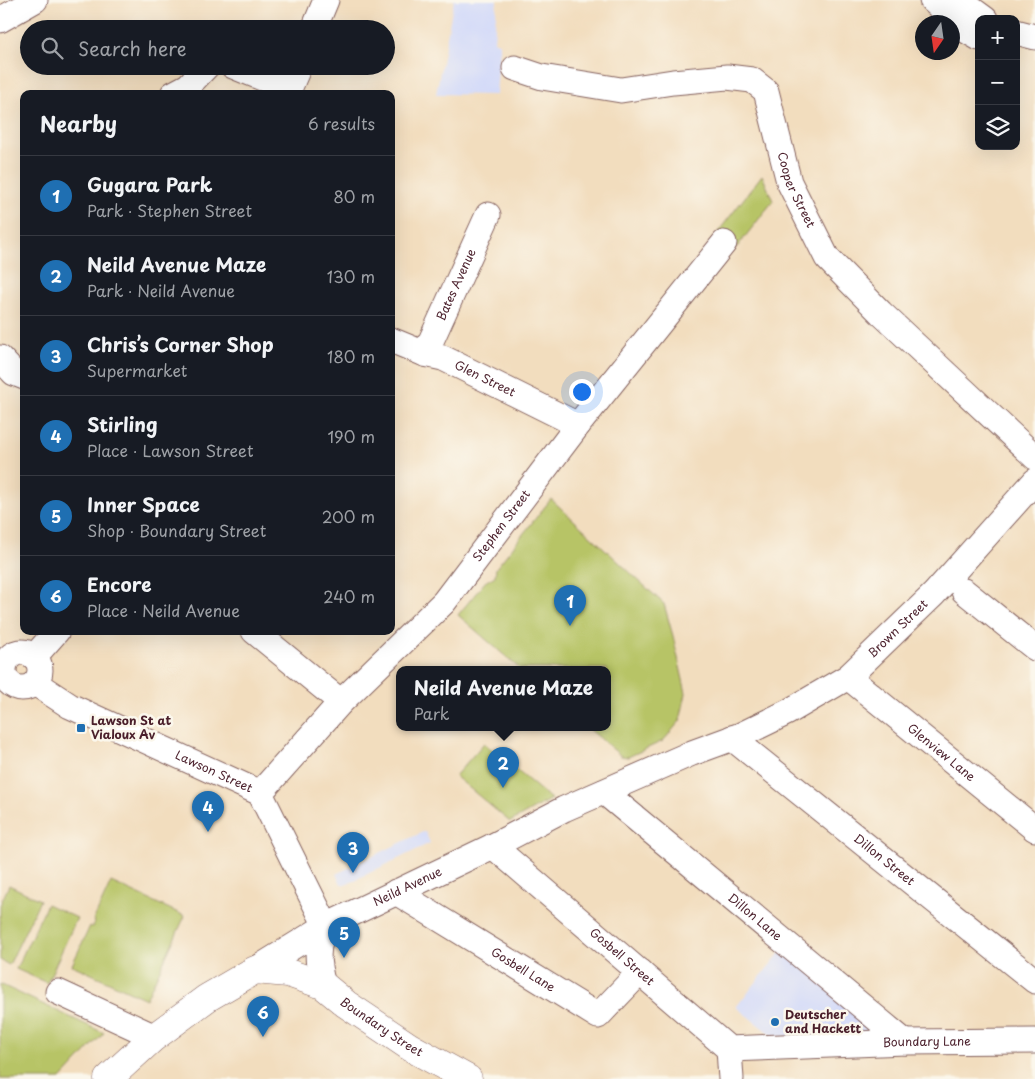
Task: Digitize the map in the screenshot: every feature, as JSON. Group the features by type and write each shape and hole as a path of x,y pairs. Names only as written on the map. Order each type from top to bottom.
{"main road":[{"name":"Boundary Street","path":"254,970 288,973 323,985 346,1004 410,1047 468,1079"},
{"name":"Neild Avenue","path":"108,1079 155,1037 207,998 254,970"}],"street":[{"path":"0,19 35,0"},
{"path":"318,20 326,0"},
{"path":"932,0 965,30 975,36"},
{"path":"958,0 979,15"},
{"path":"1020,33 1035,37"},
{"path":"1020,48 1035,52"},
{"name":"Cooper Street","path":"515,68 542,77 621,90 719,77 752,80 766,91 789,182 827,258 881,313 1035,457"},
{"path":"180,90 188,86 198,75"},
{"path":"253,75 286,90"},
{"path":"288,90 294,75"},
{"name":"Bates Avenue","path":"425,354 488,215"},
{"name":"Stephen Street","path":"260,793 341,702 444,602 578,425 724,243"},
{"name":"Glen Street","path":"395,342 425,354 443,358 578,425"},
{"path":"0,358 14,373 20,375"},
{"name":"Brown Street","path":"732,738 788,712 848,677 934,594 1035,481"},
{"path":"964,591 1035,648"},
{"path":"34,657 53,635"},
{"path":"259,635 341,702"},
{"path":"20,652 34,657 40,667 38,678 16,688 7,682 3,671 3,657 20,652"},
{"name":"Glenview Lane","path":"848,677 1035,829"},
{"name":"Lawson Street","path":"16,688 70,706 260,793 326,926"},
{"name":"Neild Avenue","path":"254,970 326,926 493,846 564,809 732,738"},
{"name":"Dillon Street","path":"732,738 1035,981"},
{"name":"Dillon Lane","path":"604,792 905,1042"},
{"name":"Gosbell Street","path":"493,846 728,1049"},
{"name":"Gosbell Lane","path":"396,892 598,1016 640,972"},
{"path":"323,985 317,955 319,938 326,926"},
{"path":"58,992 155,1037"},
{"name":"Boundary Lane","path":"728,1049 905,1042 1035,1041"},
{"path":"728,1049 730,1079"}],"shaded area":[{"path":"454,0 497,0 494,41 500,44 496,95 436,94"},
{"path":"425,831 430,843 347,884 341,884 336,874"},
{"path":"784,948 889,1033 774,1037 736,1007"}],"green space":[{"path":"762,175 773,201 737,247 718,232"},
{"path":"551,499 664,604 686,693 680,721 663,741 628,757 621,756 592,731 611,731 611,666 517,666 458,615 485,582 495,576 496,568"},
{"path":"484,743 551,799 510,822 455,776"},
{"path":"111,882 185,916 146,999 72,965 90,926 93,927 95,922 93,921"},
{"path":"9,885 40,900 9,965 0,960 0,905"},
{"path":"47,904 77,918 47,983 16,969"},
{"path":"0,984 104,1033 61,1079 0,1079"}],"place":[{"name":"Gugara Park","path":"570,626"},
{"name":"Lawson St at Vialoux Av","path":"81,728"},
{"name":"Neild Avenue Maze","path":"503,788"},
{"name":"Stirling","path":"208,832"},
{"name":"Chris’s Corner Shop","path":"353,873"},
{"name":"Inner Space","path":"344,958"},
{"name":"Deutscher and Hackett","path":"775,1022"},
{"name":"Encore","path":"263,1037"}]}
